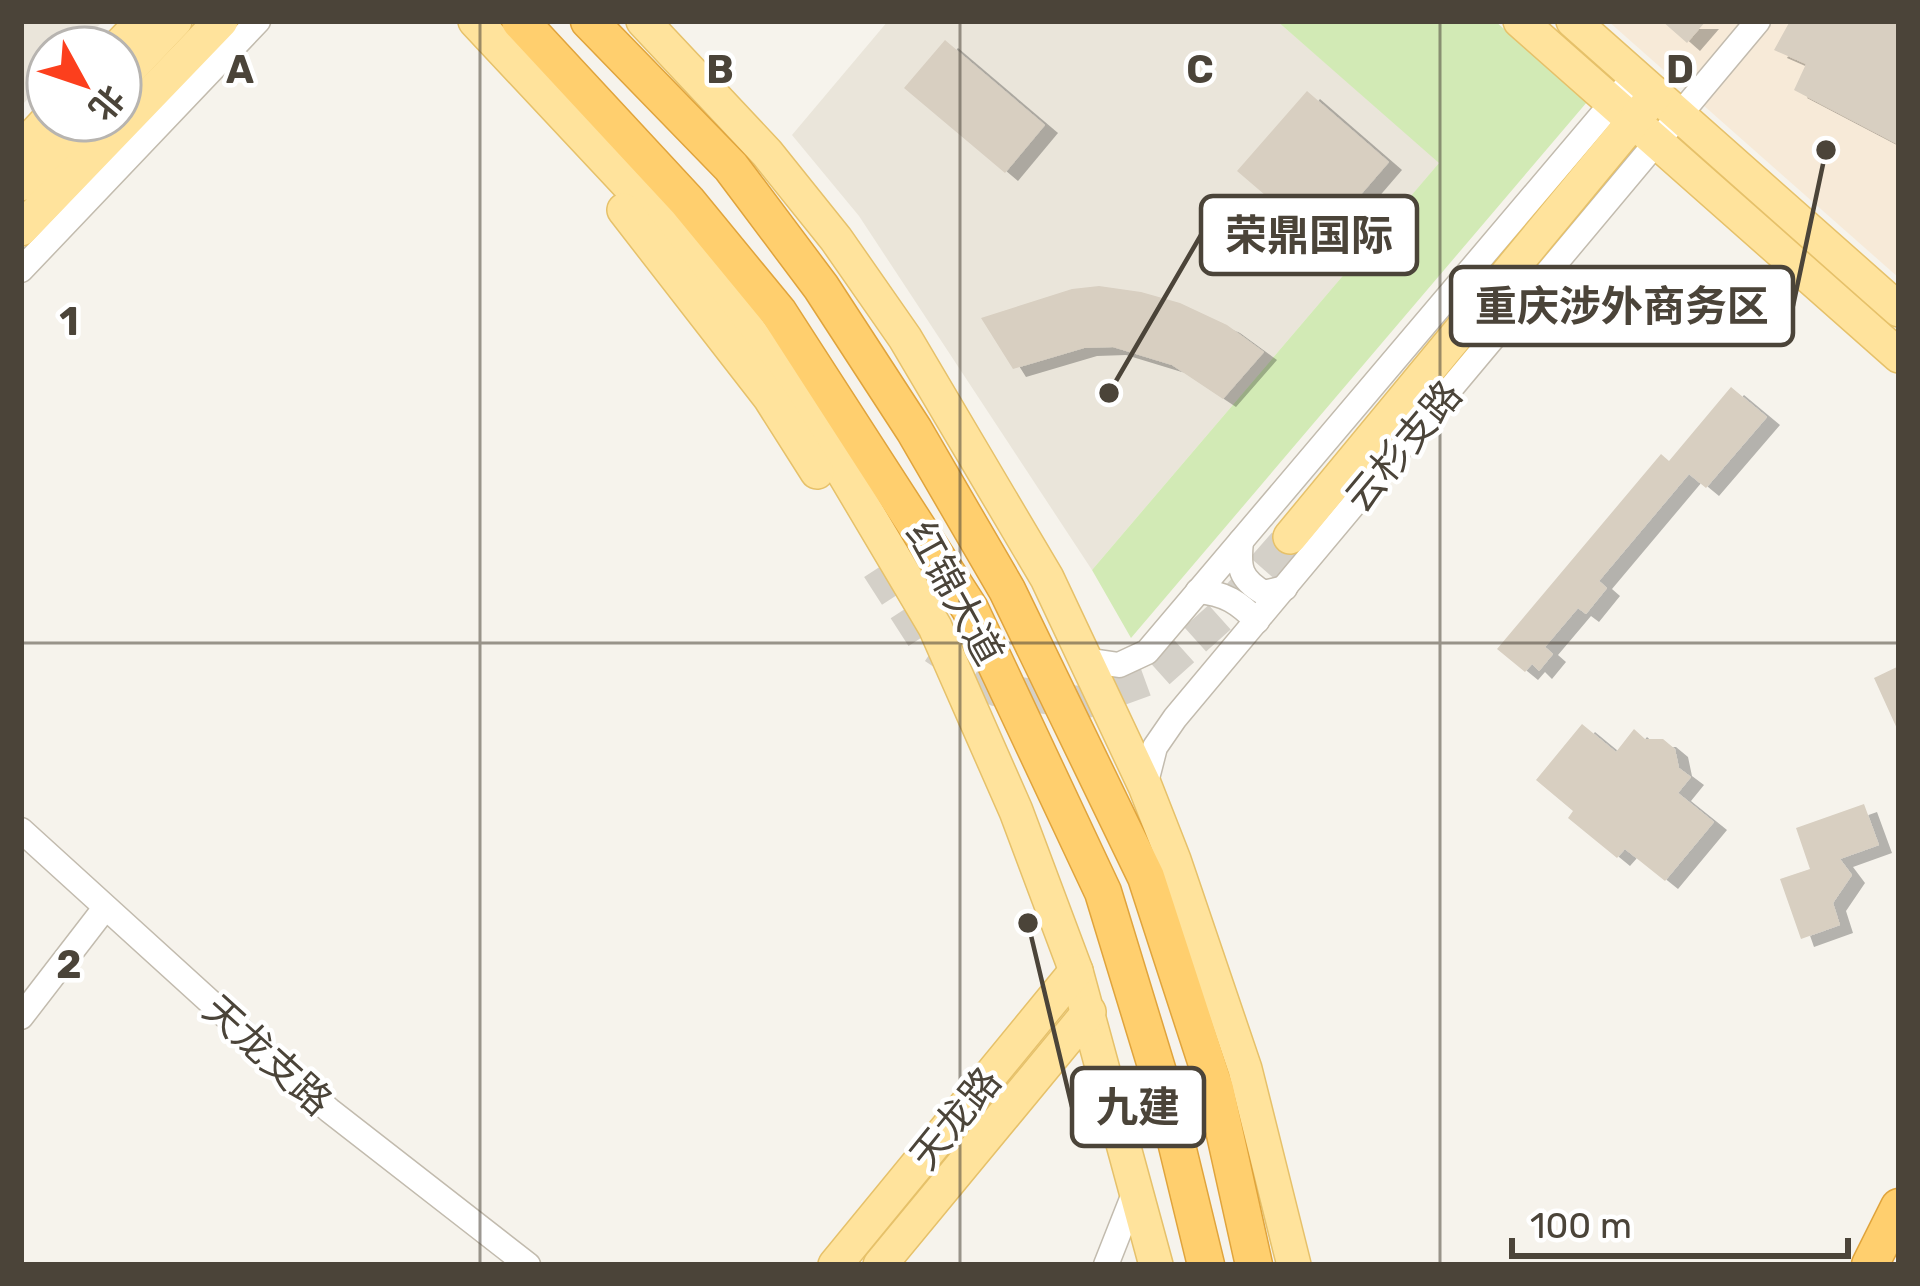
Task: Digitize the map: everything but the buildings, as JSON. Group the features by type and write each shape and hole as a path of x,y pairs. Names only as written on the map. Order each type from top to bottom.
{"highway":[{"name":"红锦大道","path":"520,21 687,200 778,314 970,609 1103,892 1164,1092 1206,1265"},
{"name":"红锦大道","path":"589,21 731,167 821,287 914,430 1007,590 1146,877 1215,1089 1254,1265"},
{"path":"1870,1265 1899,1207"}],"main road":[{"path":"144,54 175,21"},
{"path":"21,230 220,21"},
{"name":"红锦大道","path":"475,21 697,258 802,403 935,627 1016,812 1076,971 1156,1265"},
{"path":"643,21 767,153 870,287 1047,578 1145,786 1245,1070 1294,1265"},
{"path":"1520,21 1899,356"},
{"path":"1573,21 1899,310"},
{"path":"526,72 561,136 669,264 770,398 878,568"},
{"path":"1290,538 1656,95"},
{"path":"21,184 59,144"},
{"name":"天龙路","path":"835,1265 1076,971"},
{"name":"天龙路","path":"880,1265 1089,1012"}],"street":[{"path":"21,270 258,21"},
{"path":"1656,95 1758,21"},
{"name":"云杉支路","path":"1085,660 1119,665 1147,652 1240,541 1633,122"},
{"name":"云杉支路","path":"1145,786 1155,747 1285,588 1633,122"},
{"path":"1240,541 1238,566 1246,583 1264,593 1285,588"},
{"path":"1198,591 1220,593 1257,621"},
{"name":"天龙支路","path":"21,830 329,1110 528,1265"},
{"path":"21,1017 105,908"},
{"path":"1106,1265 1136,1189"}],"shaded area":[{"path":"21,21 103,21 24,24 21,106"},
{"path":"888,21 1277,21 1440,162 1092,570 859,216 792,135"},
{"path":"1608,21 1899,21 1899,278"}],"green space":[{"path":"1277,21 1495,21 1587,102 1131,638 1092,570 1439,163"}],"tunnel":[{"path":"878,568 925,641 997,690 1082,703 1153,677 1220,617 1290,537"}],"place":[{"name":"重庆涉外商务区","path":"1826,150"},
{"name":"荣鼎国际","path":"1109,393"},
{"name":"九建","path":"1028,923"}]}
